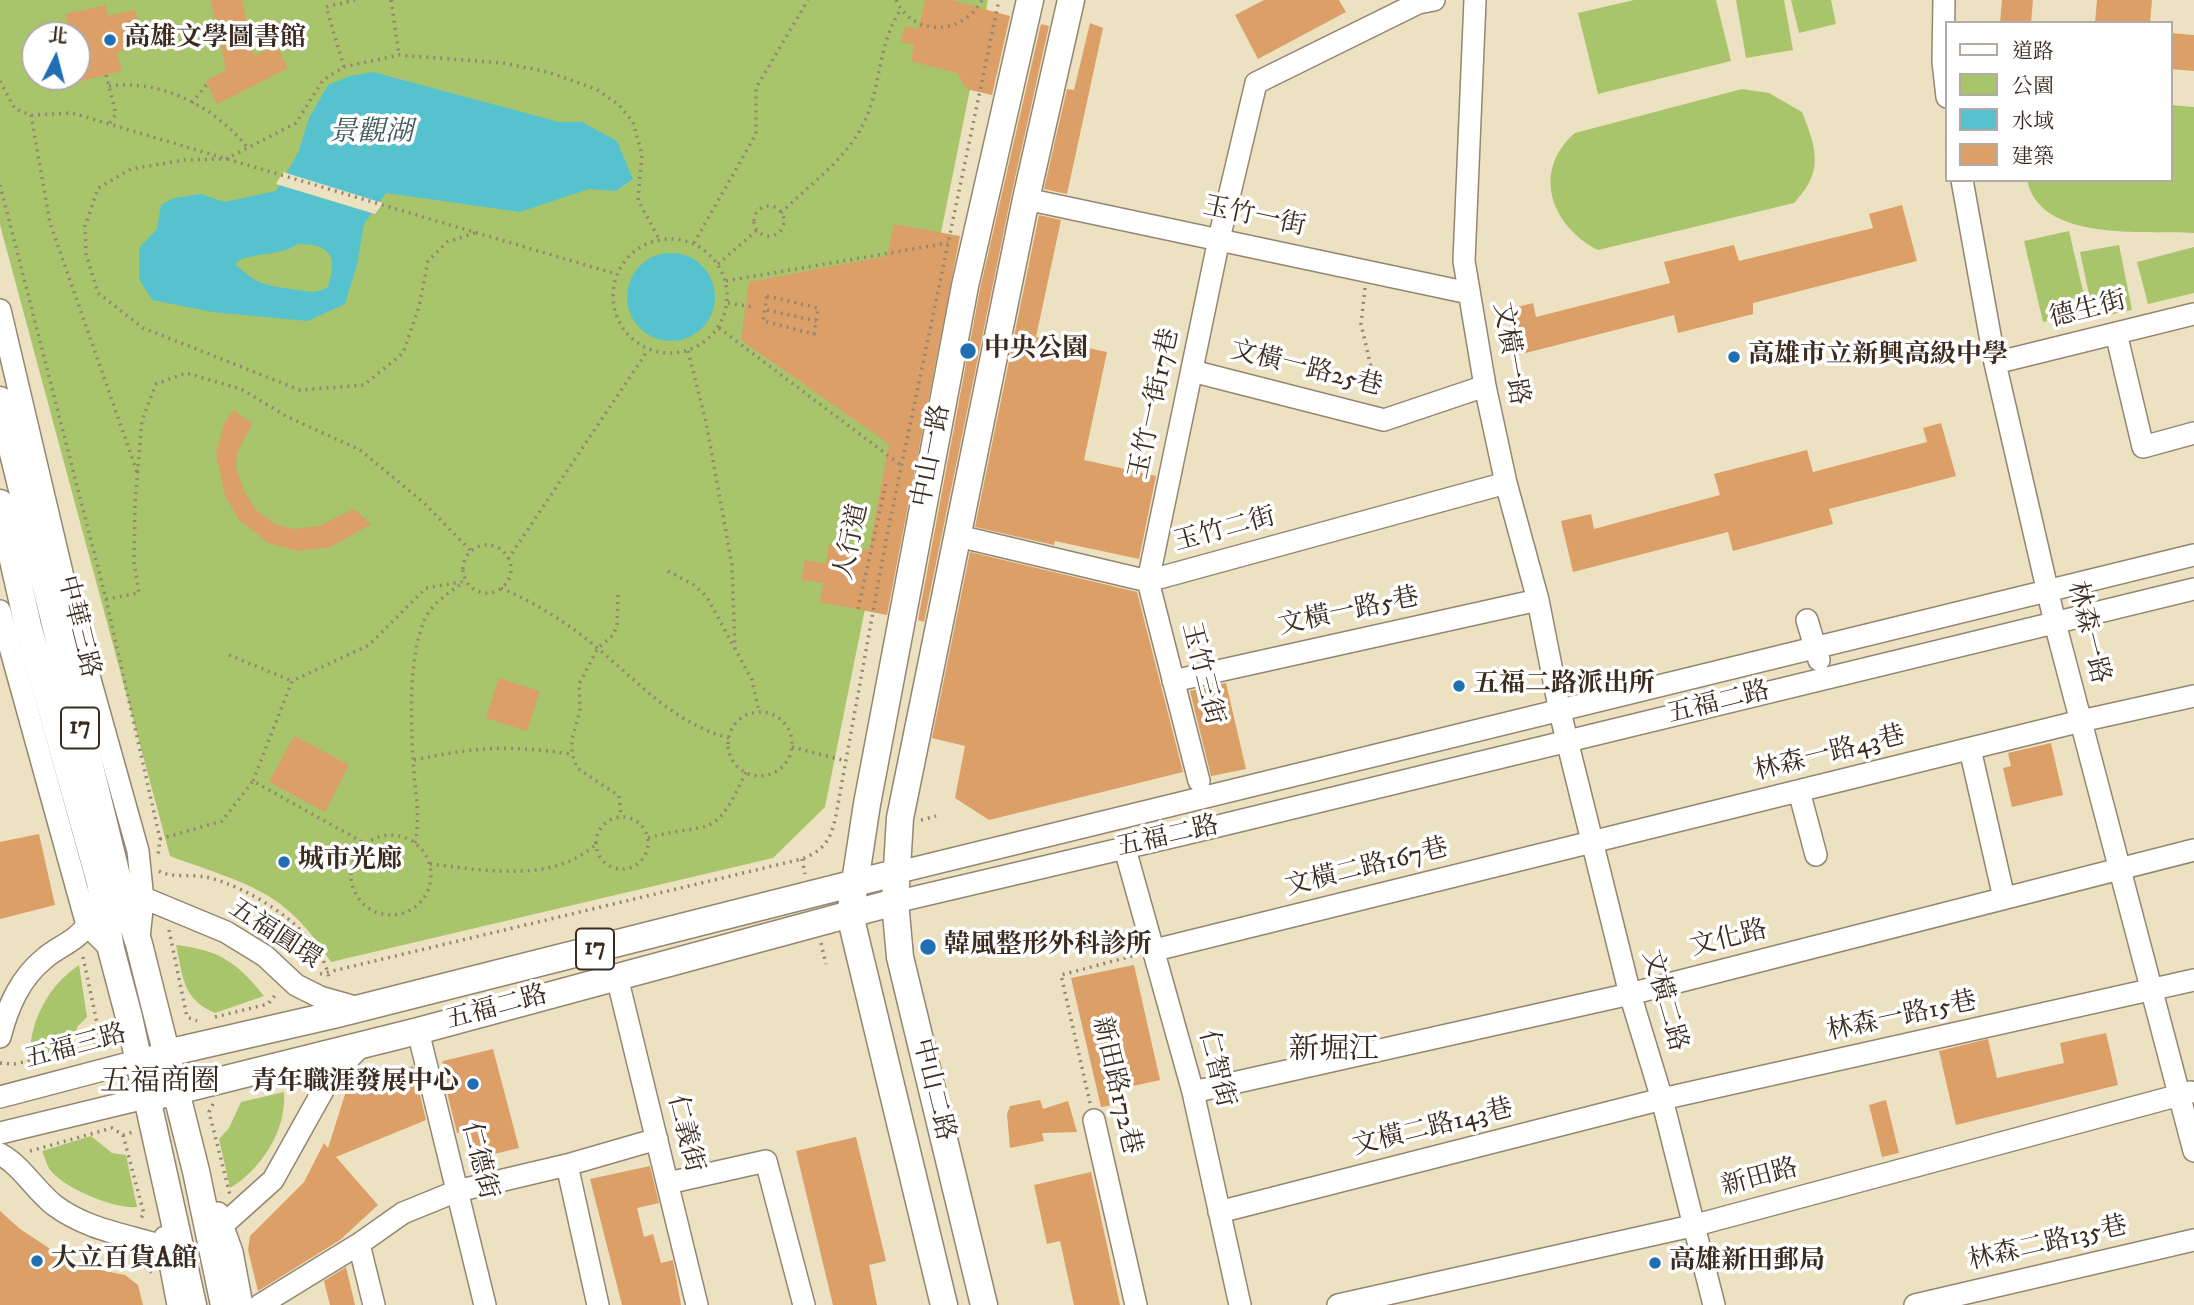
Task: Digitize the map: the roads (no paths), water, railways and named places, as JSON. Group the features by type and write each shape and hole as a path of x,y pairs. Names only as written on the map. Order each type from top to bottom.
{"main road":[{"name":"中山一路","path":"850,915 853,884 965,286 1030,0"},
{"name":"中山一路","path":"895,873 900,818 1026,199 1071,0"},
{"name":"中華三路","path":"0,400 32,626 132,894 139,944 196,1171 223,1305"},
{"name":"中華三路","path":"0,503 100,882 111,949 139,1060 170,1208 172,1249 193,1305"},
{"name":"五福二路","path":"167,1053 359,1008 895,873"},
{"name":"中山二路","path":"895,873 900,957 984,1305"},
{"name":"五福二路","path":"145,1098 418,1031 895,902"},
{"name":"中山二路","path":"850,915 944,1305"}],"street":[{"name":"玉竹一街17巷","path":"1148,581 1219,239 1256,83 1418,3 1434,0"},
{"name":"文橫一路","path":"1475,0 1464,261 1485,386 1506,483 1538,600 1560,712"},
{"path":"1944,0 1943,62 1946,88"},
{"name":"林森一路","path":"1962,182 1995,363 2055,623 2154,991 2187,1093 2194,1151"},
{"name":"玉竹一街","path":"1026,199 1469,293"},
{"name":"中華三路","path":"0,310 32,626 87,925 111,949"},
{"name":"德生街","path":"1995,363 2194,314"},
{"path":"2116,333 2143,447 2194,433"},
{"name":"文橫一路25巷","path":"1192,371 1384,420 1485,386"},
{"name":"玉竹二街","path":"958,536 1148,581 1506,483"},
{"name":"五福二路","path":"895,873 2194,555"},
{"name":"玉竹三街","path":"1148,581 1199,781"},
{"name":"五福二路","path":"895,902 1125,849 2194,589"},
{"name":"文橫一路5巷","path":"1173,681 1538,600"},
{"name":"中華三路","path":"0,611 32,626"},
{"path":"1807,620 1824,679"},
{"name":"林森一路43巷","path":"1592,842 2081,721 2194,696"},
{"name":"文橫二路","path":"1560,712 1630,994 1662,1099 1696,1225 1714,1305"},
{"path":"1970,750 2004,898"},
{"path":"1799,791 1816,855"},
{"name":"文橫二路167巷","path":"1155,950 1592,842"},
{"name":"仁智街","path":"1125,849 1193,1092 1240,1305"},
{"name":"文化路","path":"1193,1092 1630,994 2194,850"},
{"name":"五福圓環","path":"132,894 226,932 265,956 296,985 320,997 359,1008"},
{"path":"0,1037 6,1015 23,980 45,957 81,934 87,925"},
{"name":"仁義街","path":"617,977 698,1305"},
{"name":"林森一路15巷","path":"1662,1099 2194,980"},
{"name":"仁德街","path":"418,1031 485,1305"},
{"path":"224,1224 273,1180 330,1077 363,1044"},
{"name":"五福三路","path":"0,1097 167,1053"},
{"name":"新田路","path":"1338,1305 1696,1225 2187,1093"},
{"path":"0,1133 145,1098"},
{"name":"文橫二路143巷","path":"1219,1212 1662,1099"},
{"name":"新田路172巷","path":"1094,1120 1136,1305"},
{"path":"260,1305 359,1244 403,1213 457,1191 567,1165 657,1139"},
{"path":"0,1154 15,1162 54,1205 88,1224 172,1249 178,1305"},
{"path":"668,1183 766,1161 804,1305"},
{"path":"567,1165 598,1305"},
{"path":"196,1171 224,1224 242,1305"},
{"name":"林森二路135巷","path":"1914,1305 2194,1240"},
{"path":"359,1244 374,1305"}],"water":[{"name":"景觀湖","path":"373,72 559,122 582,122 617,141 633,179 616,191 589,189 520,212 386,193 364,224 357,265 345,304 308,321 212,312 152,300 139,279 139,248 157,229 161,205 174,198 201,194 224,202 276,191 298,153 309,118 328,85 350,76","holes":["298,244 325,250 331,260 328,287 318,291 268,285 250,277 236,265 236,262 251,256 283,251"]},
{"path":"671,253 688,257 702,266 711,280 715,297 711,314 702,328 688,337 671,341 654,337 640,328 631,314 627,297 631,280 640,266 654,257"}],"place":[{"name":"高雄文學圖書館","path":"110,40"},
{"name":"中央公園","path":"968,351"},
{"name":"高雄市立新興高級中學","path":"1734,357"},
{"name":"五福二路派出所","path":"1459,686"},
{"name":"城市光廊","path":"284,862"},
{"name":"韓風整形外科診所","path":"928,947"},
{"name":"青年職涯發展中心","path":"473,1084"},
{"name":"大立百貨A館","path":"37,1261"},
{"name":"高雄新田郵局","path":"1655,1263"}],"district":[{"name":"新堀江","path":"1334,1052"},
{"name":"五福商圈","path":"160,1084"}]}
